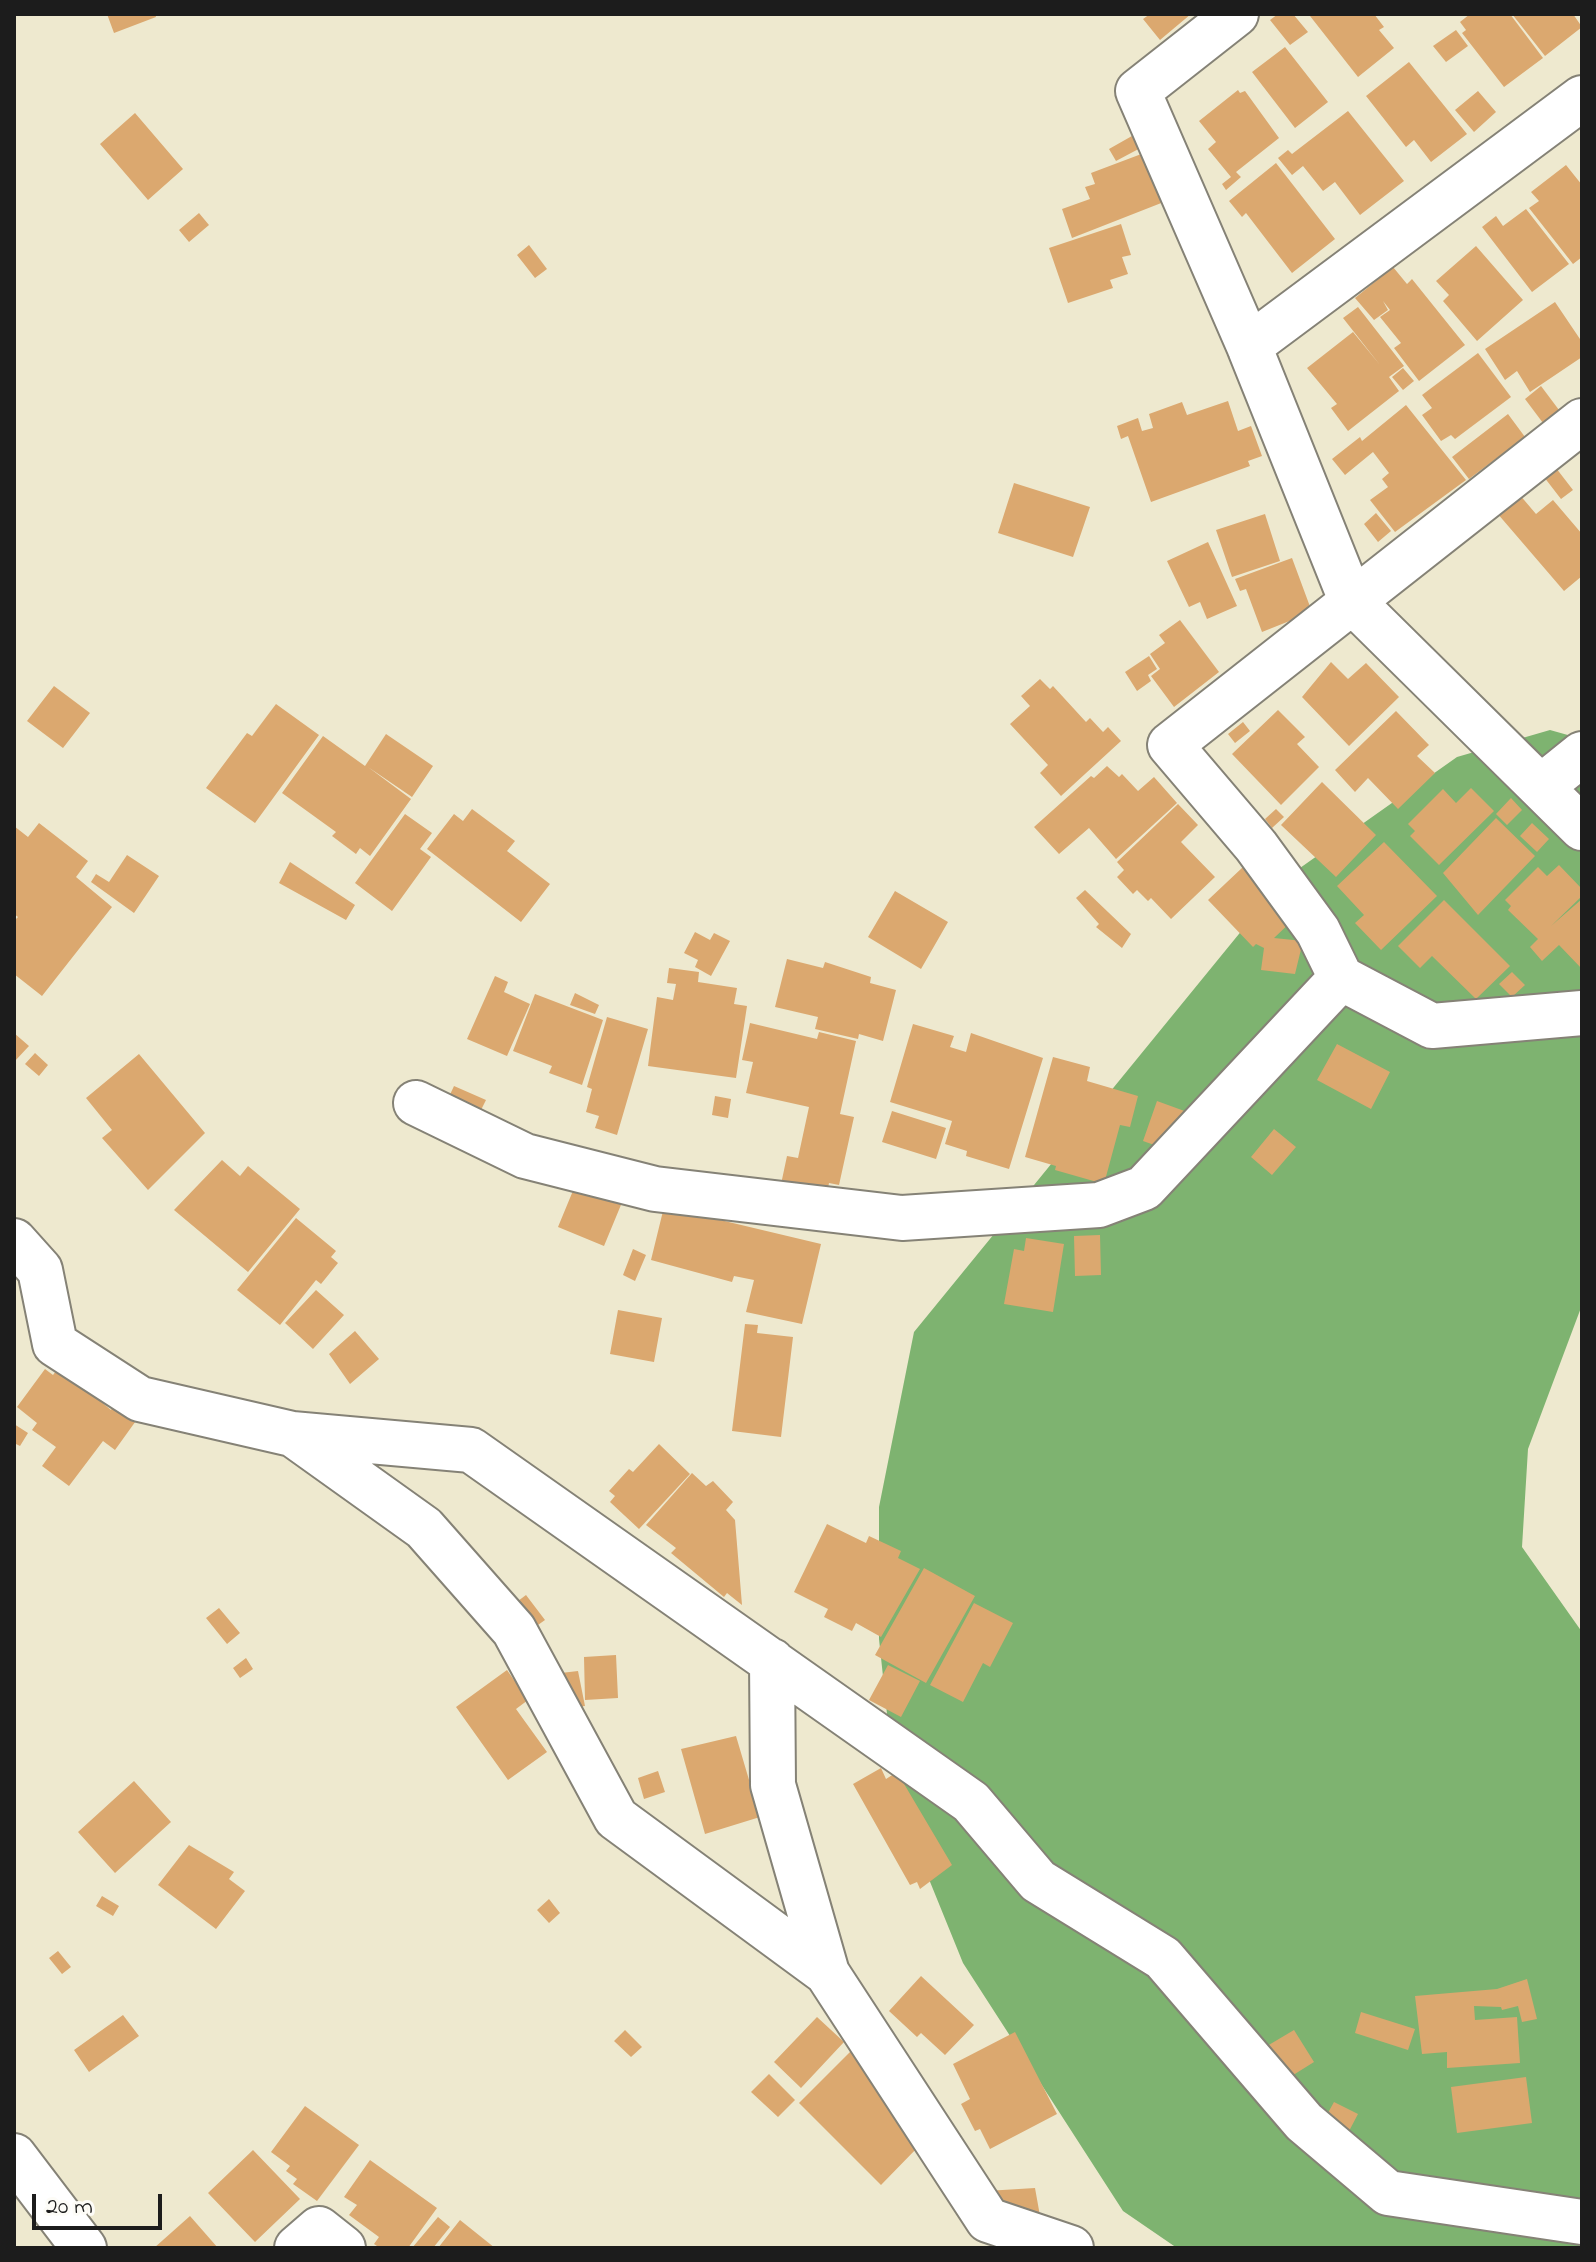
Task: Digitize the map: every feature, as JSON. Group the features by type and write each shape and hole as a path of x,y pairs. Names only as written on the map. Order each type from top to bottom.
{"street":[{"path":"1236,14 1138,91 1249,346 1351,600 1582,828"},
{"path":"1249,346 1582,98"},
{"path":"1582,421 1170,745 1256,846 1318,931 1341,978 1432,1026 1582,1013"},
{"path":"1541,787 1582,754"},
{"path":"416,1103 525,1156 655,1189 902,1218 1099,1205 1144,1188 1341,978"},
{"path":"14,1241 40,1270 55,1344 140,1399 292,1434 471,1450 971,1802 1038,1881 1163,1958 1304,2122 1388,2193 1582,2222"},
{"path":"292,1434 424,1528 514,1630 616,1818 827,1973"},
{"path":"772,1661 773,1785 827,1973 988,2220 1071,2248"},
{"path":"14,2156 84,2248"},
{"path":"297,2248 319,2229 343,2248"}],"green space":[{"path":"1550,730 1582,739 1582,1305 1528,1449 1522,1547 1582,1632 1582,2248 1177,2248 1123,2211 963,1963 896,1798 879,1639 879,1507 914,1332 1283,880 1457,757"}],"building":[{"path":"107,14 155,14 156,17 114,33"},
{"path":"1150,14 1191,14 1160,40 1143,19"},
{"path":"1278,14 1293,14 1308,32 1290,45 1270,20"},
{"path":"1374,14 1384,27 1379,30 1394,48 1358,77 1310,16"},
{"path":"1470,14 1510,14 1543,58 1504,87 1462,33 1466,30 1460,22"},
{"path":"1512,14 1573,14 1582,27 1545,56"},
{"path":"1456,30 1468,46 1446,62 1433,46"},
{"path":"1285,47 1328,102 1295,128 1252,72"},
{"path":"1409,62 1467,134 1431,162 1414,140 1406,147 1366,96"},
{"path":"1238,90 1240,93 1245,91 1279,138 1236,172 1241,177 1226,190 1222,184 1231,177 1208,149 1216,142 1199,121"},
{"path":"1478,91 1496,112 1474,132 1455,110"},
{"path":"1348,111 1404,181 1360,215 1335,182 1323,191 1303,166 1292,175 1278,158 1288,150 1292,154"},
{"path":"135,113 183,169 148,200 100,144"},
{"path":"1139,132 1146,145 1116,161 1109,149"},
{"path":"1144,153 1174,198 1072,238 1062,209 1090,199 1085,187 1095,184 1091,173"},
{"path":"1276,163 1335,239 1292,273 1246,213 1242,217 1229,201"},
{"path":"1566,165 1582,185 1582,257 1573,264 1529,208 1539,201 1531,192"},
{"path":"1526,209 1569,264 1532,292 1482,227 1496,216 1503,226"},
{"path":"199,213 209,225 189,242 179,230"},
{"path":"1121,224 1131,255 1122,257 1128,274 1110,280 1113,288 1068,303 1049,248"},
{"path":"529,245 547,269 535,278 517,255"},
{"path":"1476,246 1523,300 1477,341 1443,301 1449,295 1436,281"},
{"path":"1393,267 1407,284 1412,279 1465,345 1419,381 1394,348 1401,343 1380,317 1390,310 1383,301 1388,310 1374,320 1355,298"},
{"path":"1555,302 1582,342 1582,357 1530,392 1517,371 1505,380 1485,349"},
{"path":"1358,307 1404,366 1389,377 1399,391 1348,431 1331,408 1337,404 1307,368 1353,332 1380,365 1343,318"},
{"path":"1478,353 1511,397 1455,439 1451,435 1441,441 1422,415 1432,408 1422,395"},
{"path":"1403,368 1414,381 1403,390 1392,377"},
{"path":"1541,386 1559,410 1543,423 1525,399"},
{"path":"1228,401 1238,431 1251,426 1262,456 1248,461 1250,466 1151,502 1128,436 1121,439 1117,426 1138,418 1142,431 1153,428 1149,414 1182,402 1187,415"},
{"path":"1406,405 1466,480 1395,532 1370,500 1388,487 1382,479 1389,473 1373,452 1345,475 1332,459 1360,437 1362,441"},
{"path":"1508,414 1525,437 1469,479 1452,457"},
{"path":"1556,468 1573,490 1561,499 1544,477"},
{"path":"1014,483 1090,507 1073,557 998,533"},
{"path":"1519,494 1536,514 1553,500 1582,534 1582,576 1564,591 1497,513"},
{"path":"1376,513 1391,531 1378,542 1364,524"},
{"path":"1265,514 1280,561 1232,577 1216,530"},
{"path":"1208,542 1237,606 1207,619 1200,602 1189,607 1167,561"},
{"path":"1292,558 1312,612 1262,632 1246,589 1240,591 1235,579"},
{"path":"1180,620 1219,672 1174,707 1151,676 1160,669 1150,654 1165,643 1159,635"},
{"path":"1149,656 1157,669 1148,675 1151,681 1137,691 1125,672"},
{"path":"1331,662 1348,679 1366,663 1399,697 1349,746 1302,697"},
{"path":"1040,679 1050,689 1053,686 1086,722 1090,718 1103,732 1108,727 1121,741 1061,796 1040,773 1048,765 1010,724 1030,706 1021,696"},
{"path":"54,686 90,713 63,748 27,721"},
{"path":"276,704 319,735 255,823 206,788 247,733 252,736"},
{"path":"1278,710 1305,737 1297,744 1319,767 1281,805 1232,754"},
{"path":"1396,711 1429,745 1417,756 1435,773 1398,809 1368,778 1355,792 1335,770"},
{"path":"1243,722 1250,731 1235,743 1228,734"},
{"path":"386,734 433,766 412,797 368,767 411,799 370,856 360,848 356,854 332,836 336,832 282,793 323,736 365,766"},
{"path":"1107,766 1119,777 1122,774 1138,791 1154,777 1177,803 1116,859 1089,828 1059,854 1034,827 1091,776 1094,778"},
{"path":"1322,782 1376,835 1336,877 1281,825"},
{"path":"1471,788 1494,811 1439,865 1410,836 1415,831 1408,824 1443,789 1456,803"},
{"path":"1511,798 1522,810 1507,825 1496,814"},
{"path":"1178,804 1198,825 1181,842 1215,877 1171,919 1151,898 1148,901 1137,890 1133,894 1117,877 1124,870 1117,862"},
{"path":"472,809 515,841 507,851 550,884 521,922 427,849 454,814 463,821"},
{"path":"1276,809 1284,817 1272,828 1265,819"},
{"path":"405,814 432,833 420,849 431,857 392,911 355,883"},
{"path":"1496,818 1535,856 1478,915 1443,873"},
{"path":"39,823 88,861 76,877 112,907 42,996 14,974 14,921 18,917 14,914 14,826 28,837"},
{"path":"1532,823 1549,839 1537,852 1520,836"},
{"path":"1384,842 1437,896 1381,950 1355,923 1364,915 1337,886"},
{"path":"127,855 159,876 134,913 91,882 96,874 109,882"},
{"path":"290,862 355,905 346,920 279,883"},
{"path":"1559,865 1582,889 1582,896 1551,926 1582,899 1582,969 1559,945 1542,961 1530,947 1538,939 1508,910 1511,906 1505,900 1538,867 1547,876"},
{"path":"1243,867 1294,919 1274,938 1303,941 1295,974 1261,970 1264,948 1256,944 1253,947 1208,900"},
{"path":"1085,890 1131,934 1122,948 1096,927 1099,924 1076,898"},
{"path":"895,891 948,922 921,969 868,937"},
{"path":"1444,900 1510,966 1476,999 1432,956 1420,968 1398,946"},
{"path":"695,932 710,940 714,933 730,941 711,976 695,967 698,960 684,953"},
{"path":"787,959 823,968 825,962 871,977 870,983 896,990 883,1041 859,1034 858,1039 815,1029 818,1017 775,1007"},
{"path":"669,968 699,972 698,982 737,988 734,1004 747,1006 736,1078 648,1066 657,997 673,1000 676,984 667,983"},
{"path":"1512,972 1525,985 1512,997 1499,984"},
{"path":"495,976 508,982 504,992 530,1004 507,1056 467,1039"},
{"path":"575,993 599,1005 595,1014 570,1005"},
{"path":"535,994 603,1020 582,1085 549,1073 552,1066 513,1051"},
{"path":"607,1017 648,1029 617,1135 595,1128 599,1116 586,1112 592,1089 587,1087"},
{"path":"750,1023 817,1039 819,1032 856,1041 840,1114 854,1117 839,1185 829,1183 826,1199 780,1189 787,1156 798,1158 809,1107 746,1093 753,1062 742,1060"},
{"path":"913,1024 954,1036 950,1047 966,1052 971,1033 1043,1058 1009,1169 966,1156 967,1151 945,1144 952,1121 890,1102"},
{"path":"14,1033 29,1046 14,1062"},
{"path":"1337,1044 1390,1072 1371,1109 1317,1080"},
{"path":"35,1053 48,1065 39,1076 25,1064"},
{"path":"139,1054 205,1133 148,1190 102,1138 112,1130 86,1098"},
{"path":"1053,1057 1090,1067 1087,1081 1138,1096 1130,1127 1120,1125 1104,1184 1055,1170 1056,1166 1025,1157"},
{"path":"454,1086 486,1100 478,1116 447,1101"},
{"path":"715,1096 731,1099 728,1118 712,1115"},
{"path":"1157,1101 1190,1113 1177,1153 1143,1141"},
{"path":"892,1111 946,1128 936,1159 882,1142"},
{"path":"1274,1129 1296,1147 1272,1175 1251,1157"},
{"path":"222,1160 240,1176 248,1166 300,1209 248,1272 174,1210"},
{"path":"577,1181 623,1200 604,1246 558,1227"},
{"path":"663,1211 694,1217 695,1214 821,1244 802,1324 746,1312 754,1280 734,1276 732,1282 651,1260"},
{"path":"296,1218 336,1251 331,1257 338,1263 321,1284 316,1280 280,1325 237,1290"},
{"path":"1100,1235 1101,1275 1075,1276 1074,1236"},
{"path":"1026,1238 1064,1244 1053,1312 1004,1304 1014,1249 1024,1251"},
{"path":"633,1249 646,1255 635,1281 623,1275"},
{"path":"316,1290 344,1315 313,1349 285,1323"},
{"path":"618,1310 662,1318 654,1362 610,1354"},
{"path":"745,1324 758,1325 757,1333 793,1337 781,1437 732,1431"},
{"path":"355,1331 379,1359 350,1384 329,1354"},
{"path":"59,1367 111,1410 116,1402 138,1418 115,1450 103,1441 69,1486 42,1466 56,1447 32,1430 37,1423 17,1407 45,1369 53,1375"},
{"path":"14,1424 28,1433 20,1446 14,1443"},
{"path":"659,1444 690,1474 639,1529 610,1502 615,1496 609,1491 629,1469 633,1472"},
{"path":"692,1473 706,1486 713,1481 733,1502 726,1510 735,1520 742,1605 727,1593 724,1597 671,1553 676,1548 646,1525"},
{"path":"827,1524 866,1543 869,1536 901,1551 898,1558 920,1569 881,1637 856,1623 852,1631 824,1617 828,1609 794,1592"},
{"path":"924,1568 975,1596 926,1683 875,1655"},
{"path":"526,1595 545,1620 528,1632 510,1607"},
{"path":"974,1603 1013,1623 990,1667 983,1663 963,1702 930,1685"},
{"path":"219,1608 240,1633 227,1644 206,1618"},
{"path":"616,1655 618,1698 585,1700 584,1657"},
{"path":"246,1658 253,1669 240,1678 233,1668"},
{"path":"888,1665 920,1681 901,1717 869,1700"},
{"path":"507,1670 528,1700 516,1709 547,1752 508,1780 456,1707"},
{"path":"578,1671 585,1706 564,1709 544,1675"},
{"path":"736,1736 760,1817 705,1834 681,1749"},
{"path":"881,1768 886,1779 897,1772 952,1865 920,1889 917,1882 910,1885 853,1784"},
{"path":"658,1771 665,1792 644,1799 638,1778"},
{"path":"134,1781 171,1822 115,1873 78,1832"},
{"path":"189,1845 234,1872 229,1879 245,1891 216,1929 158,1885"},
{"path":"102,1896 119,1906 113,1916 96,1906"},
{"path":"549,1899 560,1913 549,1923 537,1910"},
{"path":"58,1951 71,1967 62,1974 49,1958"},
{"path":"921,1976 974,2025 945,2055 921,2033 917,2037 889,2011"},
{"path":"1527,1979 1537,2019 1522,2022 1518,2006 1502,2010 1501,2007 1474,2006 1475,2020 1517,2017 1520,2063 1447,2068 1447,2052 1422,2054 1415,1996 1497,1989"},
{"path":"1361,2012 1415,2029 1408,2050 1355,2033"},
{"path":"123,2015 139,2036 89,2072 74,2050"},
{"path":"817,2017 844,2042 801,2088 774,2062"},
{"path":"625,2030 642,2047 631,2057 614,2041"},
{"path":"1294,2030 1314,2062 1282,2082 1262,2049"},
{"path":"1015,2032 1057,2114 990,2149 980,2129 975,2131 961,2104 970,2099 953,2064"},
{"path":"851,2051 918,2147 881,2185 799,2103"},
{"path":"769,2074 795,2100 778,2117 751,2092"},
{"path":"1526,2077 1532,2123 1457,2133 1451,2087"},
{"path":"1334,2102 1358,2114 1348,2133 1324,2120"},
{"path":"305,2106 359,2145 317,2201 293,2184 297,2179 286,2171 290,2166 271,2152"},
{"path":"253,2150 300,2199 255,2242 208,2193"},
{"path":"370,2160 437,2208 408,2248 380,2248 374,2244 379,2237 349,2215 357,2205 344,2197"},
{"path":"1035,2188 1042,2227 986,2191"},
{"path":"190,2216 218,2248 154,2248"},
{"path":"438,2217 450,2227 433,2248 412,2248"},
{"path":"460,2220 495,2248 438,2248"}]}
